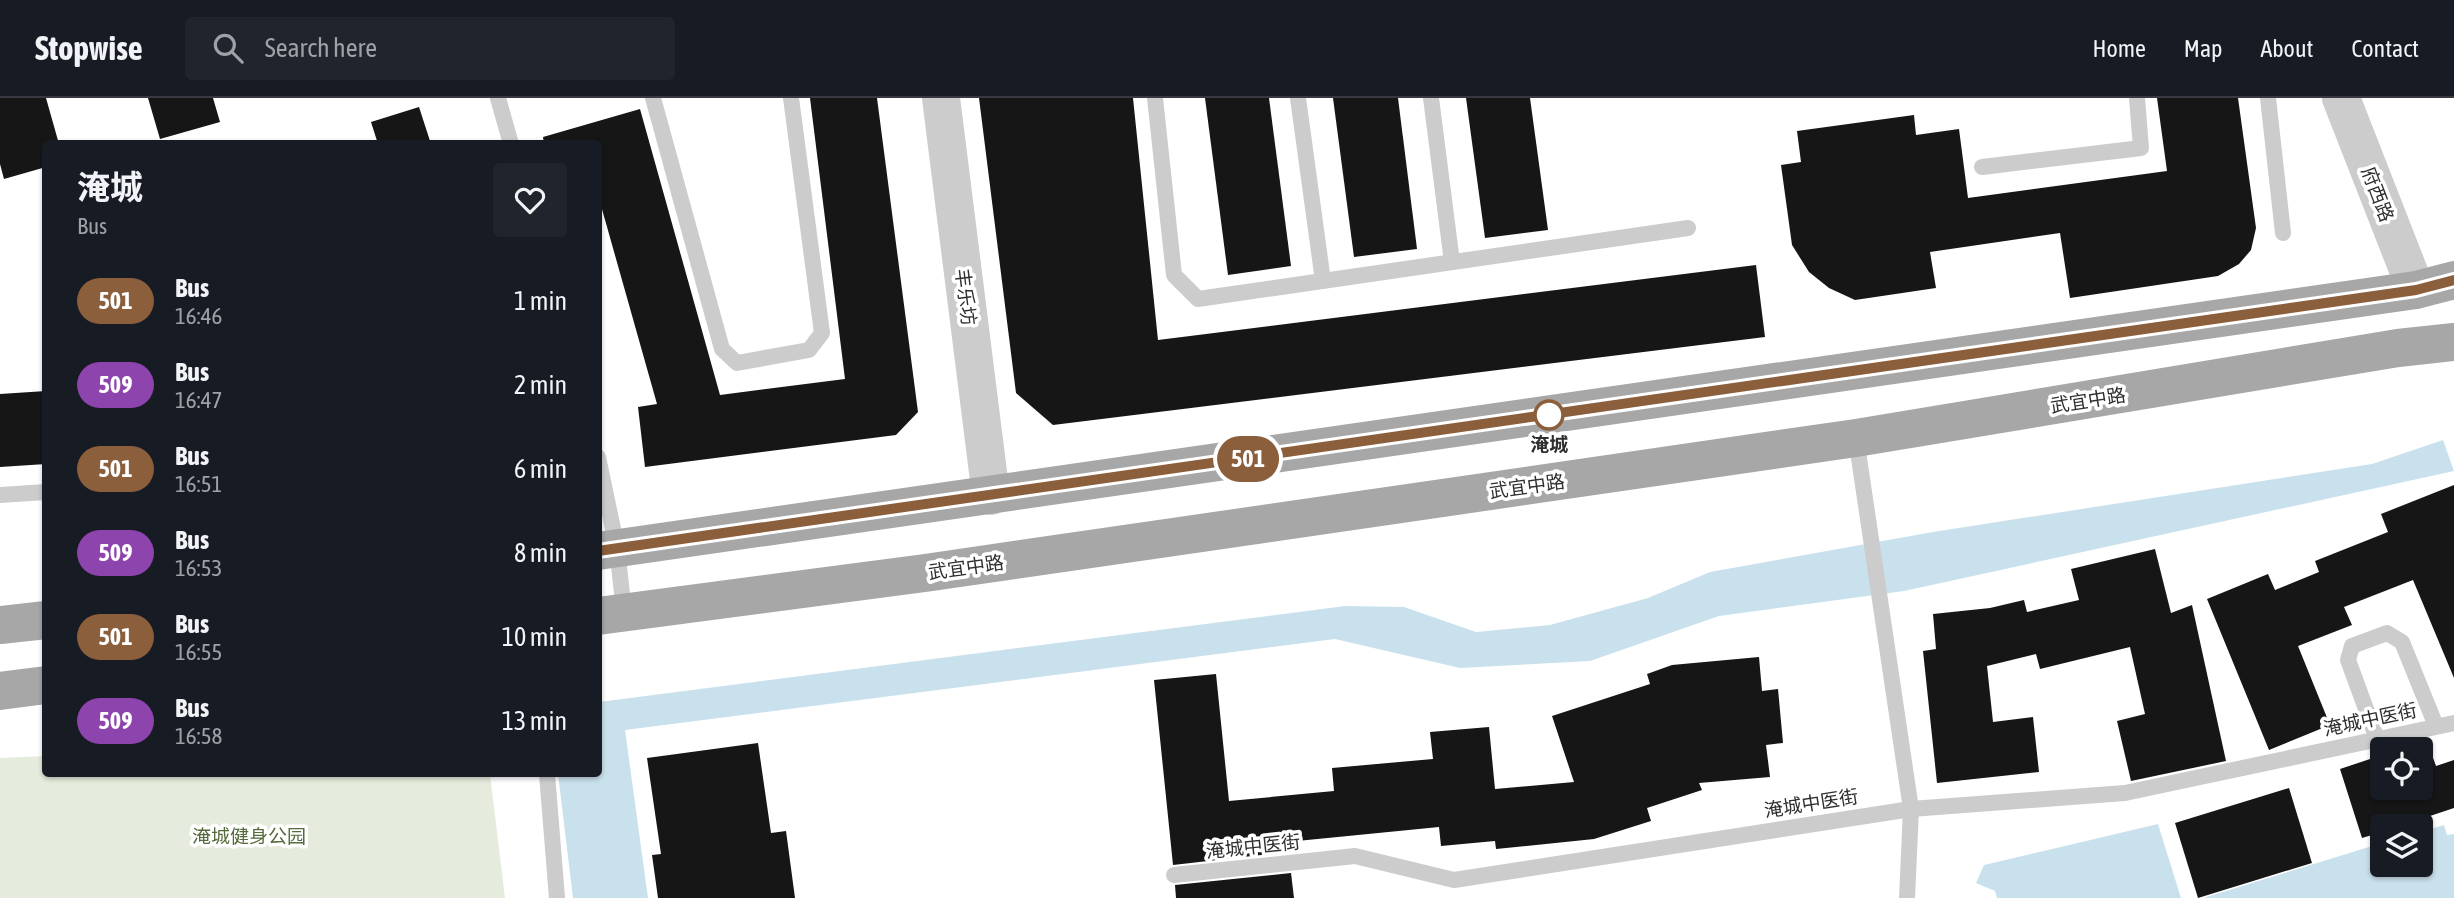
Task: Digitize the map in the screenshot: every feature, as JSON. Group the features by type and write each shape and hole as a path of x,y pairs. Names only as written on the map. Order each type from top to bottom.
{"main road":[{"path":"605,555 991,496 2416,290 2454,280"},
{"name":"武宜中路","path":"611,614 925,573 1856,439 2398,348 2454,342"},
{"path":"0,625 42,620"},
{"path":"0,691 42,686"}],"street":[{"name":"丰乐坊","path":"941,98 991,496"},
{"name":"府西路","path":"2341,98 2416,290"}],"lane":[{"path":"498,98 510,140"},
{"path":"653,98 722,349 737,363 808,350 822,333 791,98"},
{"path":"1155,98 1174,275 1198,299 1688,228"},
{"path":"1298,98 1322,281"},
{"path":"1431,98 1452,262"},
{"path":"1982,167 2141,148 2137,98"},
{"path":"2268,98 2283,233"},
{"path":"1856,439 1911,809 1907,898"},
{"path":"0,495 42,492"},
{"path":"602,513 611,614"},
{"path":"2376,737 2348,660 2352,646 2387,633 2402,642 2436,726"},
{"name":"淹城中医街","path":"2386,737 2454,723"},
{"name":"淹城中医街","path":"1174,875 1356,856 1454,880 1911,809 2125,793 2370,740"},
{"path":"547,777 557,898"}],"green space":[{"name":"淹城健身公园","path":"42,756 42,777 490,777 505,898 0,898 0,758"}],"water":[{"path":"2443,440 2454,471 1904,591 1719,616 1590,661 1460,668 1335,639 625,730 648,898 573,898 558,777 602,777 602,702 1345,606 1404,607 1476,632 1550,625 1648,598 1710,572 1933,532 2372,464"},
{"path":"2158,824 2181,898 1997,898 1995,891 1976,883 1984,865"},
{"path":"2444,825 2447,835 2454,834 2454,898 2203,898 2370,847 2370,877 2433,877 2433,828"}],"building":[{"path":"0,98 46,98 58,140 42,140 42,168 4,179 0,164"},
{"path":"148,98 213,98 220,122 160,139"},
{"path":"810,98 877,98 918,412 896,435 645,467 638,407 657,404 602,209 602,140 543,140 543,137 640,109 720,395 845,379"},
{"path":"979,98 1133,98 1158,340 1756,265 1765,337 1053,425 1016,393"},
{"path":"1205,98 1269,98 1291,266 1228,275"},
{"path":"1333,98 1398,98 1417,249 1354,257"},
{"path":"1466,98 1530,98 1548,230 1485,238"},
{"path":"2157,98 2238,98 2256,228 2251,250 2239,264 2218,276 2070,298 2060,233 1930,252 1936,288 1855,300 1829,288 1809,272 1792,245 1781,165 1801,162 1797,131 1914,115 1916,135 1959,129 1968,198 2167,171"},
{"path":"419,107 430,140 377,140 371,122"},
{"path":"42,391 42,464 0,467 0,394"},
{"path":"2454,485 2454,678 2413,580 2344,607 2352,625 2298,646 2330,725 2269,750 2207,599 2268,574 2275,590 2319,572 2315,561 2388,532 2381,514"},
{"path":"2155,549 2171,613 2192,605 2226,761 2131,781 2117,721 2145,714 2130,647 2040,669 2036,654 1987,666 1993,722 2033,717 2039,772 1937,783 1923,651 1936,649 1933,614 1990,608 2024,600 2027,612 2079,600 2071,569"},
{"path":"1759,657 1762,691 1778,689 1783,743 1766,745 1770,777 1699,783 1702,790 1647,808 1651,821 1594,839 1496,849 1495,841 1441,846 1439,827 1287,842 1288,852 1173,865 1154,680 1216,674 1229,801 1334,791 1332,768 1433,759 1430,732 1489,727 1495,789 1574,782 1552,716 1650,684 1647,674 1672,665"},
{"path":"758,743 771,833 786,831 795,898 658,898 652,855 661,854 647,758"},
{"path":"2433,758 2436,766 2454,760 2454,808 2433,815 2370,814 2370,836 2362,838 2340,769 2370,759 2370,800 2433,800"},
{"path":"2289,788 2312,863 2198,898 2175,823"},
{"path":"1291,873 1294,898 1176,898 1175,885"}],"bus line":[{"name":"501","path":"602,550 2416,290 2454,280"}],"place":[{"name":"淹城","path":"1549,415"}]}
